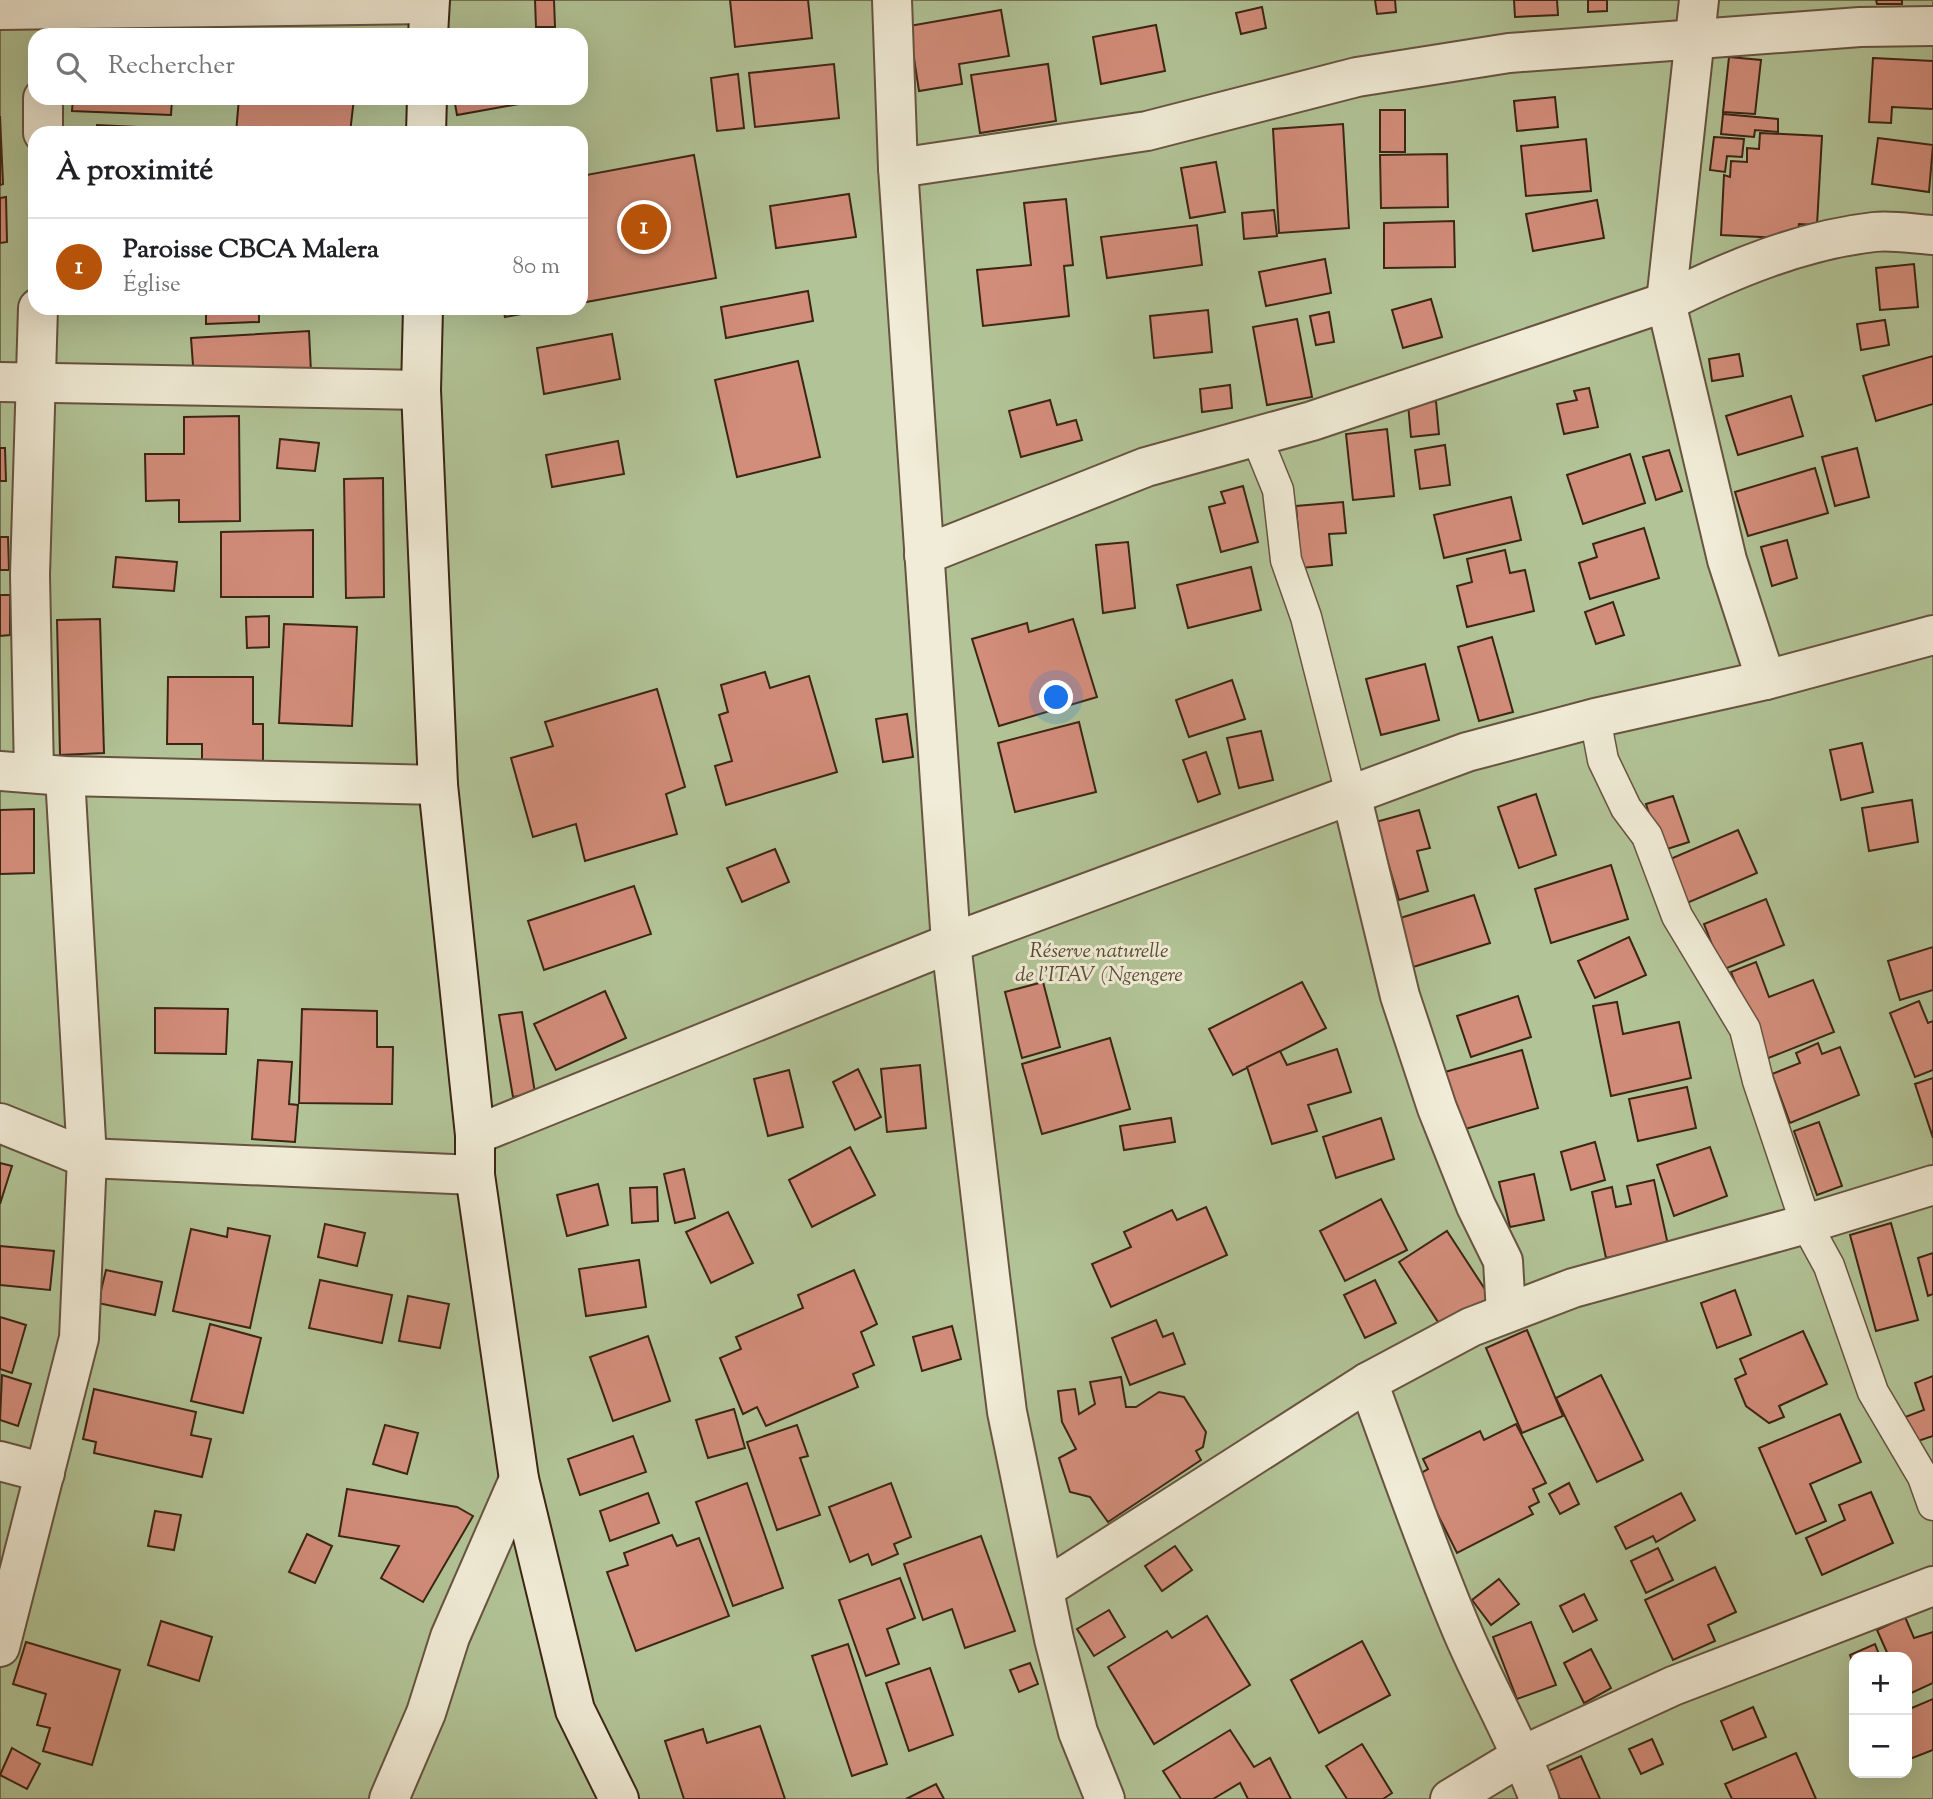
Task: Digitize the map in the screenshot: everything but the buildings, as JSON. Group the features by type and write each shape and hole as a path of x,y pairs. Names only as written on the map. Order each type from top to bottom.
{"street":[{"path":"892,0 898,168 951,943 1007,1412 1046,1588 1054,1639 1078,1732 1105,1799"},
{"path":"1699,0 1666,302 1727,560 1766,680"},
{"path":"0,10 46,15 429,13"},
{"path":"898,168 1147,131 1357,77 1509,53 1860,27 1933,26"},
{"path":"43,105 43,126"},
{"path":"426,126 427,105"},
{"path":"924,555 1146,467 1312,421 1666,302 1710,280 1819,242 1876,232 1933,235"},
{"path":"0,1647 79,1338 87,1158 33,773 30,575 18,382 36,315"},
{"path":"423,315 421,390 438,785 475,1135 475,1175 519,1479 575,1710 620,1799"},
{"path":"18,382 421,390"},
{"path":"475,1135 951,943 1467,752 1595,718 1766,680 1933,635"},
{"path":"33,773 438,785"},
{"path":"1351,794 1400,996 1437,1108 1476,1206 1503,1262 1506,1313"},
{"path":"0,1123 87,1158 475,1175"},
{"path":"1046,1588 1368,1382 1471,1327 1573,1287 1806,1224 1933,1185"},
{"path":"1368,1382 1462,1631 1496,1707 1523,1755 1539,1799"},
{"path":"0,1461 45,1473"},
{"path":"389,1799 426,1713 450,1637 519,1479"},
{"path":"1450,1799 1523,1755 1673,1686 1933,1586"}],"lane":[{"path":"1256,436 1278,490 1286,560 1306,617 1351,794"},
{"path":"1595,718 1603,760 1626,808 1647,836 1677,916 1745,1029 1758,1081 1806,1224 1829,1266 1873,1392 1923,1477 1933,1505"}],"green space":[{"name":"Réserve naturelle de l'ITAV (Ngengere","path":"0,0 1933,0 1933,1799 0,1799"}],"place":[{"name":"Paroisse CBCA Malera","path":"644,227"}]}
